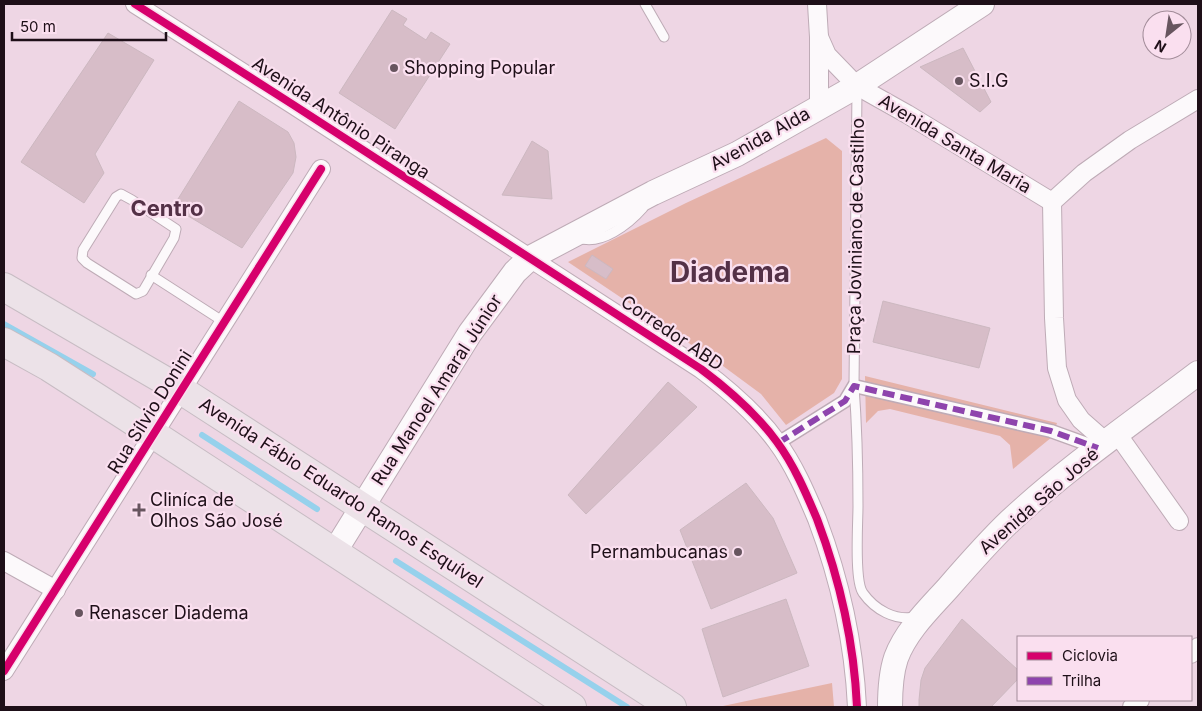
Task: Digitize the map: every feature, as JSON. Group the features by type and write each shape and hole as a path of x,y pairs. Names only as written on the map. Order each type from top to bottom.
{"main road":[{"name":"Avenida Alda","path":"530,258 653,193 736,154 820,107 857,86 982,4"},
{"name":"Rua Manoel Amaral Júnior","path":"335,551 470,333 515,272 530,258"},
{"name":"Avenida Fábio Eduardo Ramos Esquível","path":"4,287 182,390 672,707"},
{"path":"4,342 49,367 335,551 569,706"},
{"name":"Avenida São José","path":"892,705 892,680 896,659 906,639 924,615 987,544 1005,526 1107,442 1198,374"}],"street":[{"name":"Avenida Antônio Piranga","path":"135,4 530,258"},
{"path":"817,4 820,107"},
{"name":"Avenida Santa Maria","path":"819,37 827,55 857,86 1052,202"},
{"path":"1179,521 1107,442 1081,420 1067,400 1057,368 1052,202 1084,173 1130,140 1198,99"},
{"name":"Rua Sílvio Donini","path":"4,671 321,169"},
{"name":"Corredor ABD","path":"530,258 713,378 745,405 778,443 797,475 828,547 841,592 856,670 857,707"},
{"path":"778,443 845,402 854,386 1107,442"},
{"path":"4,561 56,590"}],"lane":[{"path":"645,4 664,37"},
{"name":"Praça Joviniano de Castilho","path":"857,86 854,386 858,506 857,568 862,592 884,613 902,618 924,615"},
{"path":"121,194 176,229 174,238 151,275 143,291 136,294 82,258 83,250 116,197 121,194"},
{"path":"151,275 224,322"}],"shaded area":[{"path":"826,138 842,151 842,379 834,393 786,425 761,394 723,366 568,262 686,203"},
{"path":"865,376 1057,423 1052,437 1013,469 1010,445 1000,436 890,409 878,411 866,423"},
{"path":"832,683 834,707 723,706"}],"building":[{"name":"Shopping Popular","path":"392,10 407,19 403,25 426,40 431,32 450,44 395,129 339,93"},
{"path":"108,33 154,60 95,154 104,173 84,203 21,162"},
{"name":"S.I.G","path":"963,48 991,102 980,112 920,67"},
{"path":"239,101 288,132 294,143 296,157 293,173 242,248 173,207"},
{"path":"532,141 548,151 552,199 502,195"},
{"path":"592,255 613,269 606,279 585,266"},
{"path":"883,301 990,328 979,368 873,342"},
{"path":"668,382 697,407 586,514 568,495"},
{"name":"Pernambucanas","path":"746,483 773,518 797,573 711,609 680,530"},
{"path":"786,599 809,666 723,697 702,629"},
{"path":"962,619 1017,669 1017,680 991,707 919,707 921,680 925,668"}],"waterway":[{"path":"4,324 93,374"},
{"path":"202,435 317,509"},
{"path":"396,561 627,707"}],"marked path":[{"path":"778,443 845,401 854,386 1051,431 1098,448"}],"cycle path":[{"path":"135,4 701,369 751,412 769,431 789,460 817,519 833,565 845,612 853,659 857,707"},
{"path":"4,671 321,169"}],"place":[{"name":"Shopping Popular","path":"394,68"},
{"name":"S.I.G","path":"959,81"},
{"name":"Cliníca de Olhos São José","path":"139,510"},
{"name":"Pernambucanas","path":"738,552"},
{"name":"Renascer Diadema","path":"79,613"}],"district":[{"name":"Centro","path":"167,208"},
{"name":"Diadema","path":"730,272"}]}
